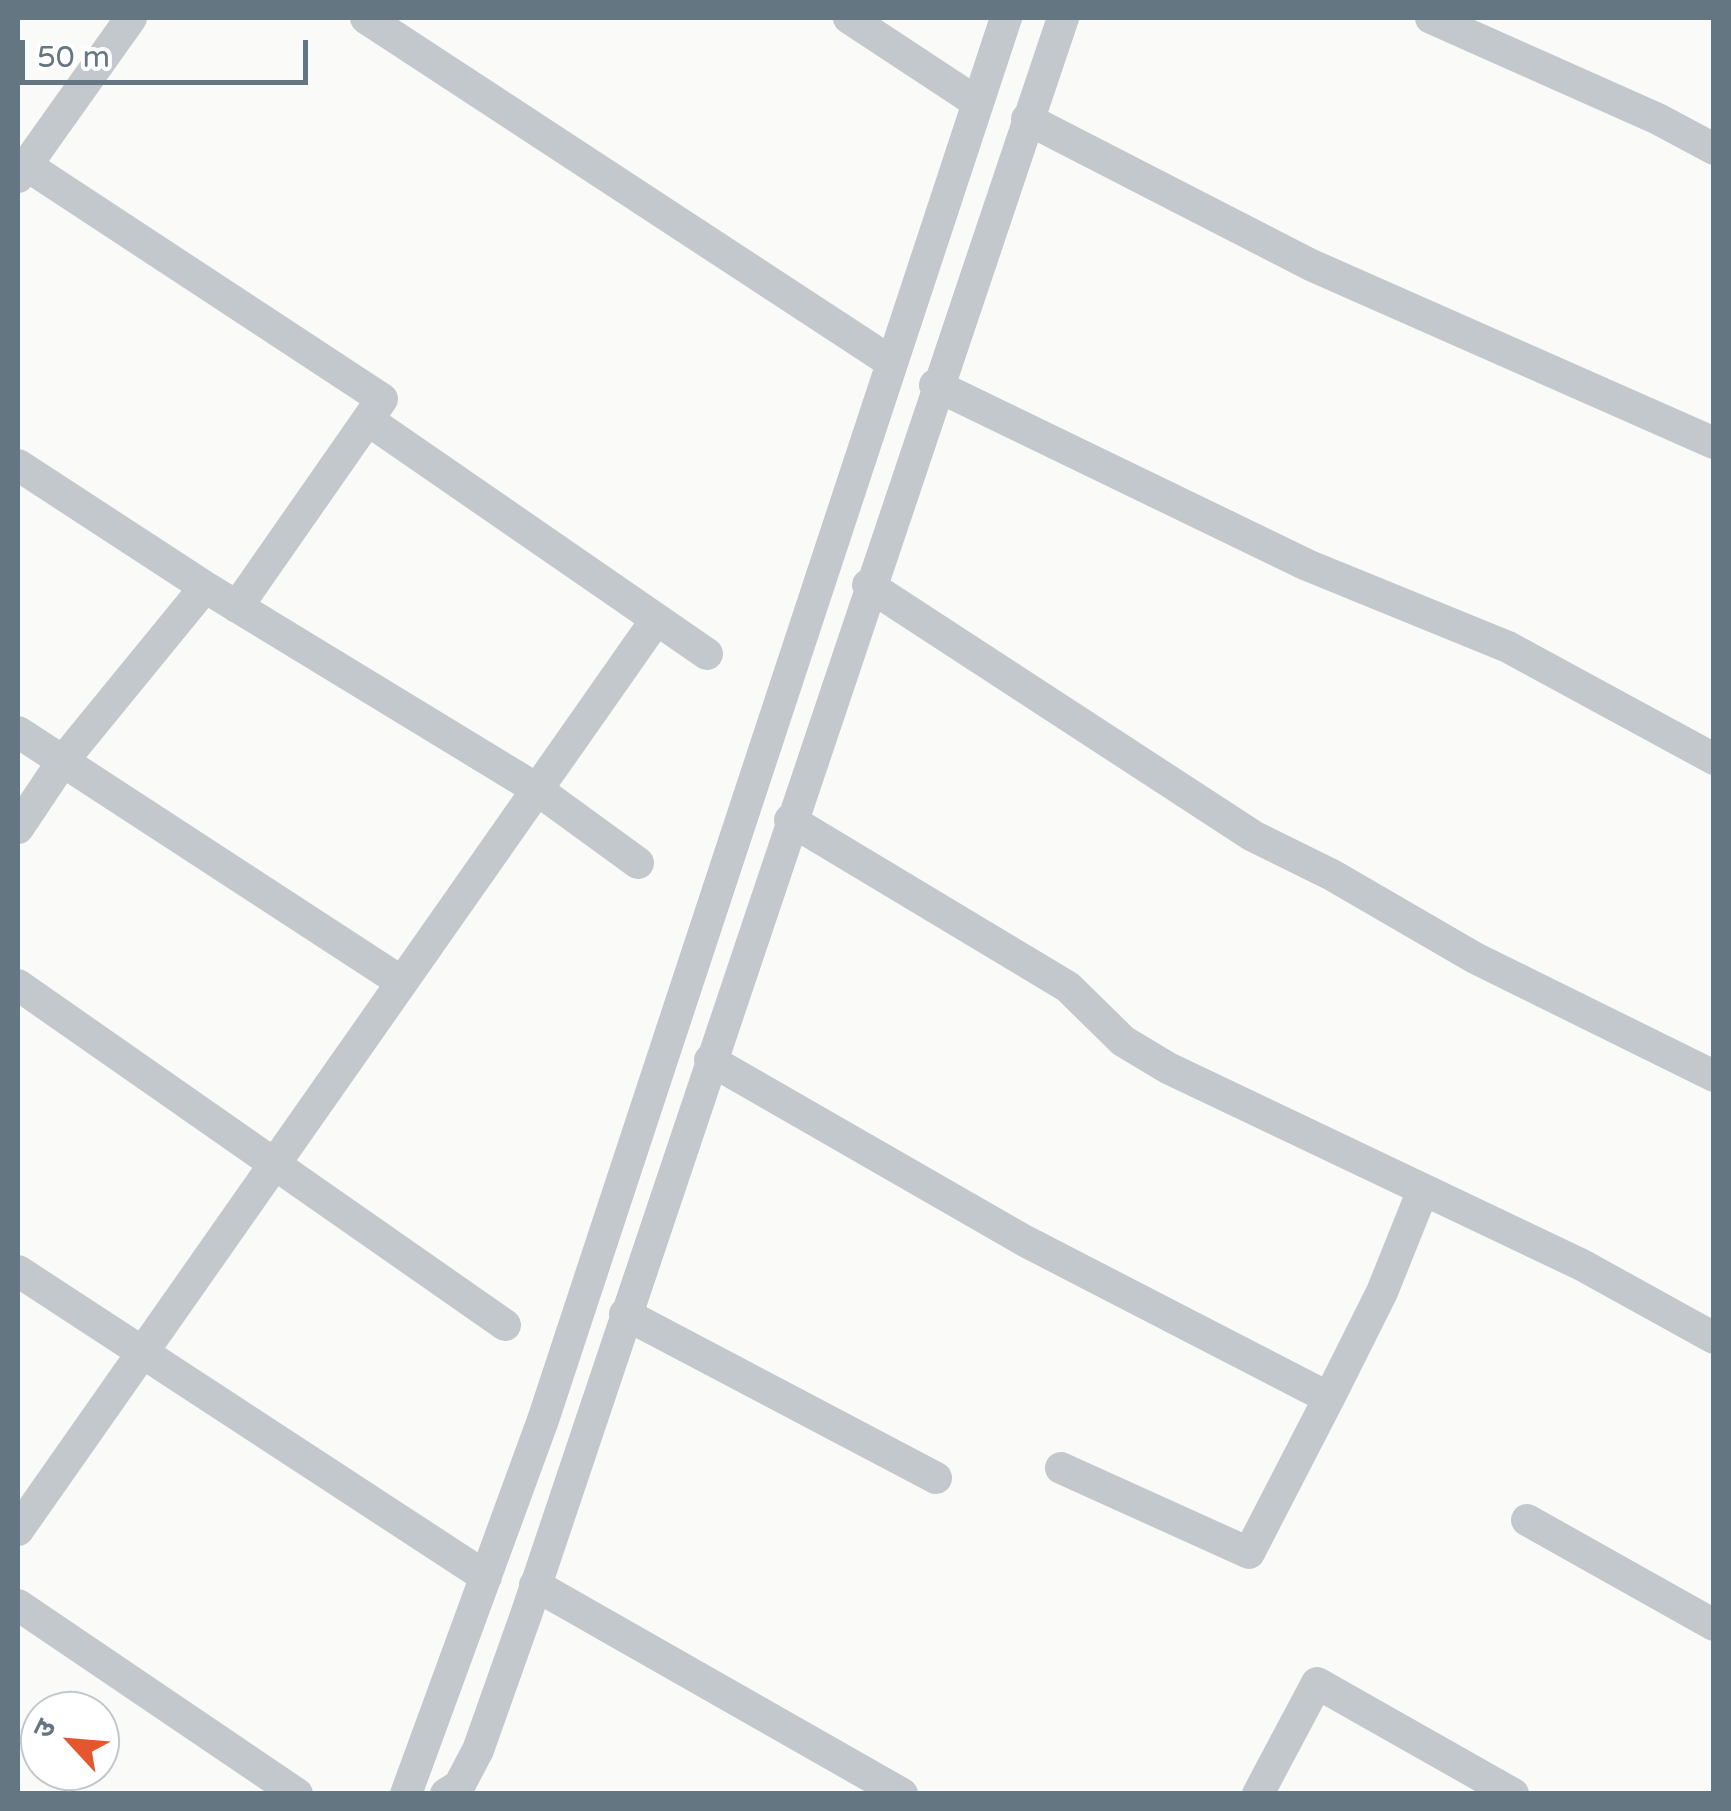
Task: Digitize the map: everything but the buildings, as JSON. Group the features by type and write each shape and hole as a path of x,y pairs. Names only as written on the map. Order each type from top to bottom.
{"street":[{"path":"130,18 22,171 382,399 238,607"},
{"path":"366,18 891,362"},
{"path":"849,18 978,103"},
{"path":"406,1794 549,1402 1006,18"},
{"path":"446,1794 459,1786 478,1750 536,1585 935,385 1063,18"},
{"path":"1432,18 1658,119 1714,149"},
{"path":"1027,118 1311,266 1714,442"},
{"path":"935,385 1306,565 1508,646 1714,759"},
{"path":"368,420 707,654"},
{"path":"18,466 205,587 535,788 638,863"},
{"path":"868,585 1252,836 1332,875 1475,958 1714,1076"},
{"path":"18,828 62,762 205,587"},
{"path":"18,1530 656,620"},
{"path":"18,732 400,981"},
{"path":"790,820 1068,987 1124,1041 1168,1068 1582,1265 1714,1338"},
{"path":"18,985 505,1326"},
{"path":"710,1060 1025,1241 1328,1398"},
{"path":"1061,1468 1250,1553 1382,1292 1422,1190"},
{"path":"18,1271 486,1577"},
{"path":"625,1314 936,1478"},
{"path":"1527,1520 1714,1625"},
{"path":"536,1585 902,1794"},
{"path":"18,1605 297,1794"},
{"path":"1258,1794 1317,1683 1513,1794"}]}
